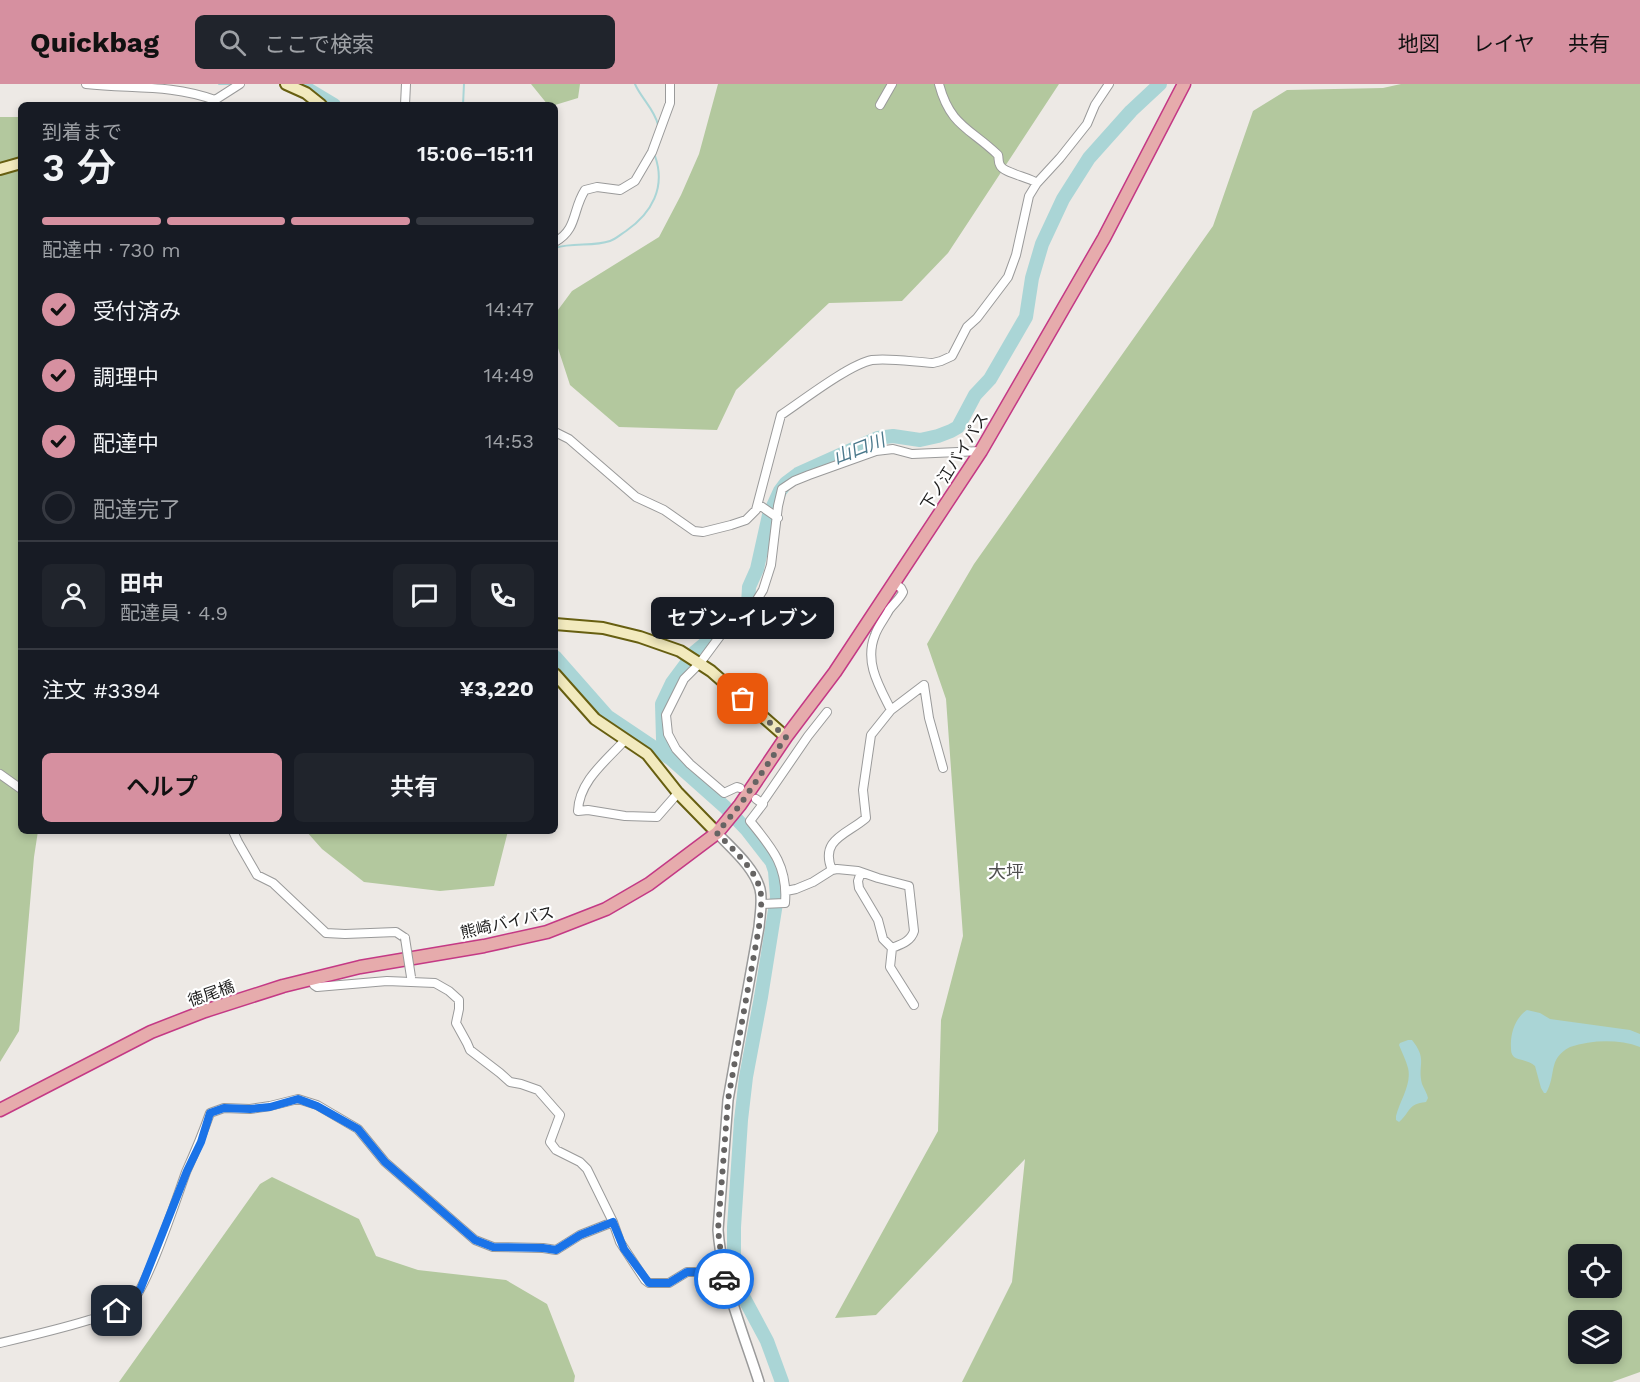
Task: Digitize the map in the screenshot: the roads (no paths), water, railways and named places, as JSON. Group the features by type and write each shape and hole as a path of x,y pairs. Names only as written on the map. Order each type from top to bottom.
{"highway":[{"name":"下ノ江バイパス","path":"717,833 740,805 786,737 835,672 981,451 1104,238 1184,84"},
{"name":"熊崎バイパス","path":"283,986 360,967 484,946 547,932 606,909 650,884 717,833"},
{"name":"徳尾橋","path":"0,1110 151,1032 205,1011 283,986"}],"main road":[{"path":"286,84 306,93 317,102"},
{"path":"0,169 18,164"},
{"path":"558,624 603,628 640,637 683,652 711,670 786,737"},
{"path":"558,677 595,719 646,754 678,793 717,833"}],"street":[{"path":"86,84 153,85 201,94 215,100 240,84"},
{"path":"405,102 406,84"},
{"path":"558,240 565,236 571,227 580,197 585,190 597,187 620,190 635,181 652,152 670,102 670,84"},
{"path":"880,105 892,84"},
{"path":"939,84 954,118 998,155 1001,167 1037,183"},
{"path":"558,434 569,439 636,497 664,510 694,531 703,532 746,520 759,505 781,415 856,366 870,361 933,363 952,356 967,327 977,318 1008,277 1016,255 1029,196 1037,183 1087,124 1095,105 1109,84"},
{"path":"740,788 737,787 724,793 719,790 676,749 668,734 666,715 684,679 720,636 753,606 764,590 771,566 782,489 794,481 876,451 893,449 912,454 981,451"},
{"path":"759,505 777,517"},
{"path":"891,710 870,660 875,634 894,603 902,597 901,588 894,583"},
{"path":"832,870 828,857 832,845 840,836 866,818 862,790 871,735 891,710 924,684 929,718 942,768"},
{"path":"764,904 784,903 786,891 777,856 750,821 763,804 759,801 827,712"},
{"path":"794,726 808,736"},
{"path":"625,740 585,784 578,799 578,811 657,817 678,793"},
{"path":"768,764 782,773"},
{"path":"0,774 18,787"},
{"path":"717,833 751,870 760,888 764,904 728,1100 718,1230 725,1279 759,1382"},
{"path":"234,834 257,875 273,883 326,933 396,932 405,938 411,980"},
{"path":"786,891 813,882 832,870 849,869 909,886 913,936 892,948"},
{"path":"861,872 858,881 859,888 878,920 883,939 892,948"},
{"path":"892,948 890,966 914,1005"},
{"path":"311,979 317,987 411,980 435,983 449,991 459,1000 456,1023 470,1050 510,1083 521,1083 538,1090 560,1115 550,1142 556,1150 580,1162 587,1169 624,1249 649,1283 669,1283 687,1272 725,1279"},
{"path":"0,1343 104,1316 129,1305 140,1290 155,1256 187,1171 201,1142 210,1113 224,1108 270,1107 298,1099 317,1106 358,1129 385,1162 475,1240 493,1247 556,1250 580,1235 613,1222"}],"water":[{"path":"1527,1010 1540,1013 1550,1019 1630,1030 1640,1034 1640,1047 1605,1041 1570,1047 1555,1062 1549,1086 1544,1093 1535,1066 1514,1057 1511,1052 1514,1027 1519,1017"},
{"path":"1412,1040 1420,1052 1422,1084 1428,1098 1426,1102 1412,1107 1399,1122 1396,1116 1409,1074 1399,1045"}],"waterway":[{"path":"219,84 231,84"},
{"path":"463,102 464,84"},
{"path":"635,84 654,114 658,125"},
{"name":"山口川","path":"671,759 667,755 663,739 662,704 672,683 695,652 741,614 748,605 749,587 757,569 769,515 780,491 798,474 878,438 893,436 920,440 938,436 958,427 975,395 990,379 1026,317 1032,278 1042,244 1063,199 1089,158 1131,111 1160,84"},
{"path":"304,87 329,102"},
{"path":"558,247 610,241 635,224 650,208 658,189 659,178 655,156"},
{"path":"558,660 607,716 671,759 725,807 747,830 772,862 775,871 777,897 746,1077 741,1120 734,1227 734,1266 744,1298 767,1341 782,1382"}],"place":[{"name":"セブン-イレブン","path":"743,699"}],"district":[{"name":"大坪","path":"1006,872"}]}
